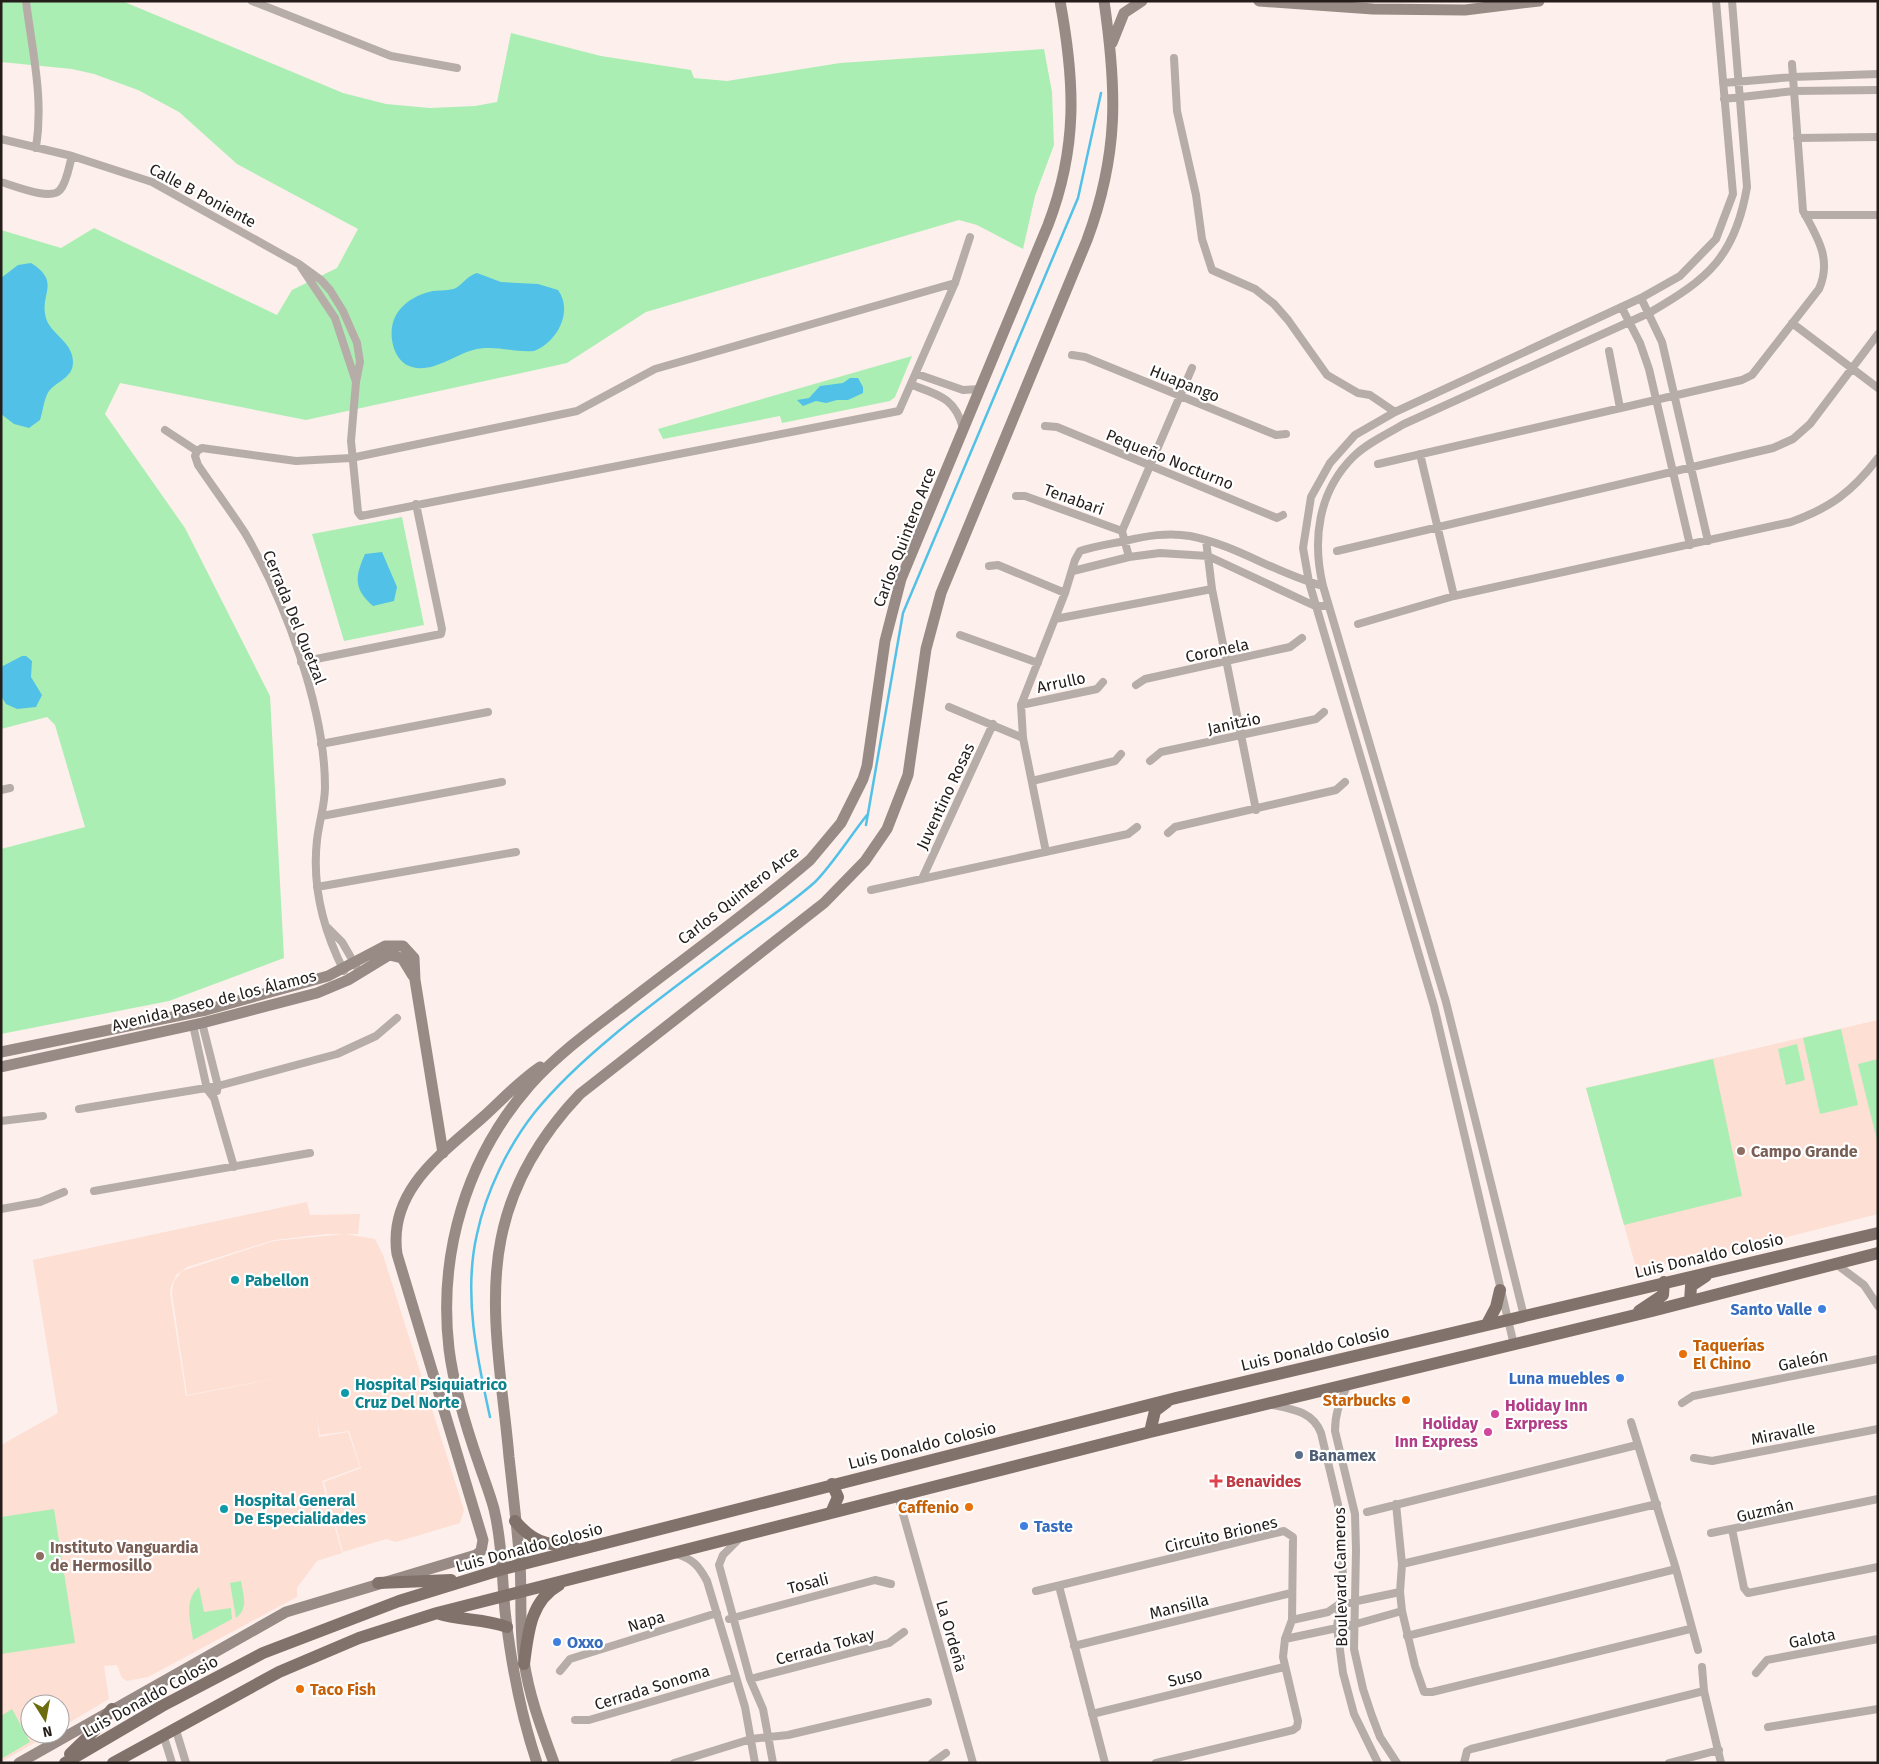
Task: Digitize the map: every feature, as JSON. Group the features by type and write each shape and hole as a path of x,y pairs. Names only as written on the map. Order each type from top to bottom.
{"main road":[{"name":"Carlos Quintero Arce","path":"537,1763 525,1725 512,1671 503,1569 494,1508 479,1465 454,1378 447,1322 448,1264 454,1232 470,1183 496,1132 530,1086 571,1046 798,870 822,848 841,823 856,794 867,766 885,641 901,579 1048,225 1064,178 1072,130 1072,106 1070,72 1060,1"},
{"path":"554,1763 536,1710 524,1664 520,1564 495,1311 495,1287 500,1240 514,1194 535,1151 558,1118 580,1094 824,903 865,861 887,829 908,774 926,650 941,593 1087,240 1102,196 1114,133 1115,106 1111,47 1104,1"},
{"path":"1111,47 1124,13 1142,1"},
{"path":"1259,1 1373,9 1465,10 1538,1"},
{"name":"Avenida Paseo de los Álamos","path":"358,968 385,946 402,946 414,958 415,980"},
{"name":"Avenida Paseo de los Álamos","path":"1,1067 198,1024 317,992 358,968 396,955 407,964 415,980"},
{"name":"Avenida Paseo de los Álamos","path":"1,1052 163,1019 317,980 345,975"},
{"path":"415,980 443,1153"},
{"path":"225,1004 228,1016"},
{"path":"163,1019 164,1031"},
{"path":"19,1763 286,1612 476,1554 482,1549 484,1540 428,1359 396,1246 398,1218 408,1193 424,1170 533,1072 571,1046"},
{"path":"488,1112 494,1118 496,1132"},
{"name":"Luis Donaldo Colosio","path":"63,1763 162,1706 263,1653 399,1601 520,1564 1176,1398 1878,1233"},
{"path":"113,1763 279,1672 359,1638 437,1613 674,1553 745,1533 832,1513 1150,1432 1690,1302 1878,1253"},
{"path":"1690,1302 1691,1286 1715,1270"},
{"path":"1636,1315 1663,1295 1664,1282"},
{"path":"1487,1324 1496,1307 1500,1290"},
{"path":"1150,1432 1155,1411 1176,1398"},
{"path":"456,1446 479,1465"},
{"path":"832,1484 838,1497 832,1513"},
{"path":"515,1521 534,1539 546,1544 583,1549"},
{"path":"524,1664 530,1625 539,1603 546,1594 573,1578"},
{"path":"378,1583 473,1579"},
{"path":"437,1613 458,1619 481,1619 507,1627"},
{"path":"63,1763 112,1709"}],"street":[{"path":"26,1 38,80 39,129 36,148"},
{"path":"252,1 391,56 457,68"},
{"path":"1514,1345 1434,1006 1309,582 1303,548 1311,497 1330,463 1356,435 1395,412 1641,298 1680,276 1716,239 1733,194 1716,1"},
{"path":"1524,1316 1446,1002 1323,586 1317,544 1320,515 1339,473 1353,456 1372,442 1404,424 1649,313 1687,291 1718,264 1742,215 1747,187 1732,1"},
{"path":"1174,58 1177,111 1196,195 1202,239 1212,270 1255,288 1274,304 1327,375 1358,393 1370,395 1395,412"},
{"path":"1378,464 1658,400 1742,380 1752,375 1819,289 1825,275 1825,262 1814,231 1805,215 1792,64"},
{"path":"1723,82 1878,74"},
{"path":"1724,99 1794,91 1878,90"},
{"path":"1797,138 1878,137"},
{"name":"Calle B Poniente","path":"1,139 72,156 152,182 299,264 321,280 348,320 359,353 360,362 356,382"},
{"path":"1,182 46,195 55,194 62,188 72,156"},
{"path":"1805,215 1878,215"},
{"path":"356,382 351,458 360,515 898,412 918,374 955,283 970,236"},
{"name":"Calle B Poniente","path":"299,264 335,318 356,382"},
{"path":"165,430 197,451 202,448 296,462 351,458 577,411 655,369 955,283"},
{"path":"1641,298 1662,342 1708,541"},
{"path":"1622,308 1640,343 1658,400 1690,545"},
{"path":"1792,323 1878,388"},
{"path":"1337,550 1773,448 1793,439 1810,424 1878,334"},
{"path":"1609,351 1620,408"},
{"name":"Huapango","path":"1072,355 1085,357 1276,435 1286,434"},
{"path":"1129,556 1122,531 1192,368"},
{"path":"918,374 963,390 980,389"},
{"path":"940,395 944,384"},
{"path":"912,385 940,395 956,408 963,428"},
{"name":"Pequeño Nocturno","path":"1045,426 1057,427 1277,518 1284,515"},
{"name":"Cerrada Del Quetzal","path":"197,451 195,456 198,465 244,533 260,563 301,662 313,698 321,744 325,788 316,856 317,887 332,947 345,975"},
{"path":"1420,454 1454,596"},
{"path":"1358,624 1454,596 1791,522 1817,512 1846,494 1862,479 1878,458"},
{"name":"Tenabari","path":"1016,496 1025,496 1122,531"},
{"path":"301,662 441,634 442,628 416,504"},
{"path":"1046,852 1023,738 1021,704 1065,593 1073,571 1074,560 1080,552 1142,536 1171,534 1206,540 1323,586"},
{"path":"1206,540 1212,589 1256,810"},
{"path":"1073,571 1129,556 1160,553 1208,556 1316,606 1329,606"},
{"path":"989,566 998,565 1065,593"},
{"path":"1055,619 1212,589"},
{"path":"960,635 1038,663"},
{"name":"Coronela","path":"1136,685 1145,679 1290,647 1302,638"},
{"name":"Arrullo","path":"1021,704 1097,689 1103,682"},
{"path":"949,707 1023,738"},
{"path":"321,744 488,712"},
{"name":"Janitzio","path":"1150,761 1161,752 1316,719 1324,712"},
{"name":"Juventino Rosas","path":"922,879 993,724"},
{"path":"1032,781 1115,761 1121,754"},
{"path":"322,816 502,782"},
{"path":"1168,833 1175,827 1256,810 1336,790 1345,782"},
{"path":"1,790 10,788"},
{"path":"871,890 1128,834 1137,827"},
{"path":"1386,843 1399,839"},
{"path":"317,887 516,852"},
{"name":"Cerrada Del Quetzal","path":"328,928 342,942 358,968"},
{"path":"1434,1006 1446,1002"},
{"path":"79,1109 218,1086 344,1051 376,1036 397,1018"},
{"path":"198,1024 218,1086 214,1098"},
{"path":"198,1024 207,1088 214,1098 234,1167"},
{"path":"1,1121 43,1116"},
{"path":"94,1191 310,1153"},
{"path":"1469,1159 1484,1156"},
{"path":"1,1210 40,1202 64,1192"},
{"path":"1836,1264 1864,1284 1878,1306"},
{"name":"Galeón","path":"1682,1403 1694,1396 1875,1359"},
{"name":"Boulevard Cameros","path":"1347,1386 1337,1407 1335,1431 1354,1514 1356,1602 1354,1649 1362,1689 1380,1737 1397,1763"},
{"name":"Boulevard Cameros","path":"1271,1404 1300,1411 1319,1427 1341,1517 1343,1581 1338,1605 1337,1627 1348,1697 1368,1745 1378,1763"},
{"path":"1631,1422 1657,1504 1676,1569 1690,1629 1698,1650"},
{"name":"Miravalle","path":"1694,1458 1712,1461 1878,1429"},
{"path":"1367,1512 1637,1445"},
{"name":"La Ordeña","path":"898,1496 973,1763"},
{"name":"Guzmán","path":"1878,1499 1732,1529 1744,1588 1748,1593 1878,1567"},
{"path":"1396,1504 1402,1564 1400,1592 1402,1611 1407,1636 1424,1692 1432,1692 1690,1629"},
{"path":"1402,1564 1657,1504"},
{"path":"1341,1517 1354,1514"},
{"path":"1711,1533 1732,1529"},
{"name":"Circuito Briones","path":"1059,1586 1284,1532 1293,1537 1292,1620 1285,1639 1284,1667 1298,1720 1295,1729 1156,1763"},
{"path":"745,1533 723,1555 719,1565 750,1679 763,1709 770,1738 773,1763"},
{"path":"674,1553 698,1564 707,1581 736,1677 755,1763"},
{"path":"1407,1636 1676,1569"},
{"name":"Tosali","path":"720,1622 875,1580 892,1584"},
{"path":"1036,1591 1059,1586 1105,1763"},
{"path":"1292,1620 1328,1612 1338,1605 1400,1592"},
{"name":"Mansilla","path":"1074,1646 1291,1593"},
{"path":"1285,1639 1356,1624 1402,1611"},
{"name":"Napa","path":"560,1671 570,1659 717,1614"},
{"name":"Cerrada Tokay","path":"750,1679 889,1643 904,1632"},
{"name":"Galota","path":"1756,1673 1767,1660 1878,1639"},
{"name":"Suso","path":"1092,1714 1284,1667"},
{"path":"1702,1667 1704,1691 1721,1763"},
{"name":"Cerrada Sonoma","path":"575,1720 589,1720 736,1677"},
{"path":"1464,1763 1467,1751 1471,1748 1704,1691"},
{"path":"674,1763 751,1739 770,1738 928,1702"},
{"path":"1768,1727 1878,1708"},
{"path":"175,1728 186,1763"},
{"path":"163,1734 172,1763"},
{"path":"1368,1745 1380,1737"},
{"path":"1669,1763 1718,1750"},
{"path":"932,1763 946,1753"}],"shaded area":[{"name":"Campo Grande","path":"1878,1020 1878,1214 1684,1263 1682,1260 1662,1265 1661,1269 1638,1275 1586,1088"},
{"path":"307,1202 310,1215 360,1214 358,1234 345,1234 375,1239 383,1255 464,1510 460,1523 396,1542 386,1539 343,1552 324,1482 361,1468 349,1431 320,1435 317,1418 319,1437 348,1432 360,1467 322,1481 342,1553 317,1561 297,1588 297,1597 148,1677 127,1681 122,1678 117,1665 104,1666 109,1699 70,1722 70,1694 20,1694 20,1744 32,1744 1,1762 1,1445 58,1413 33,1260","holes":["326,1234 345,1234 274,1241 182,1271 174,1281 172,1293 187,1395 310,1372 186,1396 170,1293 171,1286 176,1275 187,1267 274,1240"]}],"green space":[{"path":"1,1 122,1 343,93 386,104 430,108 475,106 497,102 511,33 601,56 691,70 694,78 727,81 840,63 1044,49 1052,92 1054,145 1035,196 1023,249 977,225 959,220 646,312 567,363 306,420 120,383 105,414 185,528 270,696 284,958 169,1001 1,1034 1,849 85,827 55,725 47,717 1,729 1,230 61,248 94,228 277,315 292,290 337,268 358,229 237,164 179,112 138,90 94,74 72,69 1,62"},
{"path":"912,356 895,397 890,401 782,423 780,416 663,439 658,429"},
{"path":"402,517 424,625 344,641 312,534"},
{"path":"1841,1029 1858,1105 1820,1114 1803,1038"},
{"path":"1797,1044 1805,1080 1786,1085 1778,1049"},
{"path":"1713,1059 1742,1196 1624,1225 1586,1088"},
{"path":"1878,1059 1878,1144 1858,1064"},
{"path":"54,1509 75,1643 1,1654 1,1517"},
{"path":"241,1581 244,1606 236,1618 230,1583"},
{"path":"199,1587 204,1612 231,1608 232,1619 193,1640 189,1612 191,1598"},
{"path":"12,1709 20,1724 20,1744 27,1744 1,1759 1,1716"}],"water":[{"path":"31,263 46,277 45,312 47,321 67,345 73,362 68,376 47,394 40,420 29,428 14,424 1,414 1,278 18,265"},
{"path":"477,273 501,282 538,284 558,290 564,308 560,326 555,334 542,347 534,351 481,348 466,352 428,368 412,367 405,364 395,352 392,334 395,316 400,309 414,298 423,294 456,288"},
{"path":"850,378 858,378 863,387 863,393 848,400 826,403 816,401 803,406 797,400 809,398 820,386 843,383"},
{"path":"382,552 397,587 394,601 373,606 359,588 359,569 365,554"},
{"path":"22,656 26,656 32,661 31,677 42,695 36,707 17,709 6,704 1,696 1,667"}],"waterway":[{"path":"866,825 903,613 1078,198 1101,93"},
{"path":"490,1417 473,1326 471,1280 473,1257 481,1218 492,1186 507,1154 525,1125 554,1091 622,1028 815,882 835,859 867,815"}],"place":[{"name":"Campo Grande","path":"1741,1151"},
{"name":"Pabellon","path":"235,1280"},
{"name":"Santo Valle","path":"1822,1309"},
{"name":"Taquerías El Chino","path":"1683,1354"},
{"name":"Luna muebles","path":"1620,1378"},
{"name":"Hospital Psiquiatrico Cruz Del Norte","path":"345,1393"},
{"name":"Starbucks","path":"1406,1400"},
{"name":"Holiday Inn Exrpress","path":"1495,1414"},
{"name":"Holiday Inn Express","path":"1488,1432"},
{"name":"Banamex","path":"1299,1455"},
{"name":"Benavides","path":"1216,1481"},
{"name":"Caffenio","path":"969,1507"},
{"name":"Hospital General De Especialidades","path":"224,1509"},
{"name":"Taste","path":"1024,1526"},
{"name":"Instituto Vanguardia de Hermosillo","path":"40,1556"},
{"name":"Oxxo","path":"557,1642"},
{"name":"Taco Fish","path":"300,1689"}]}
